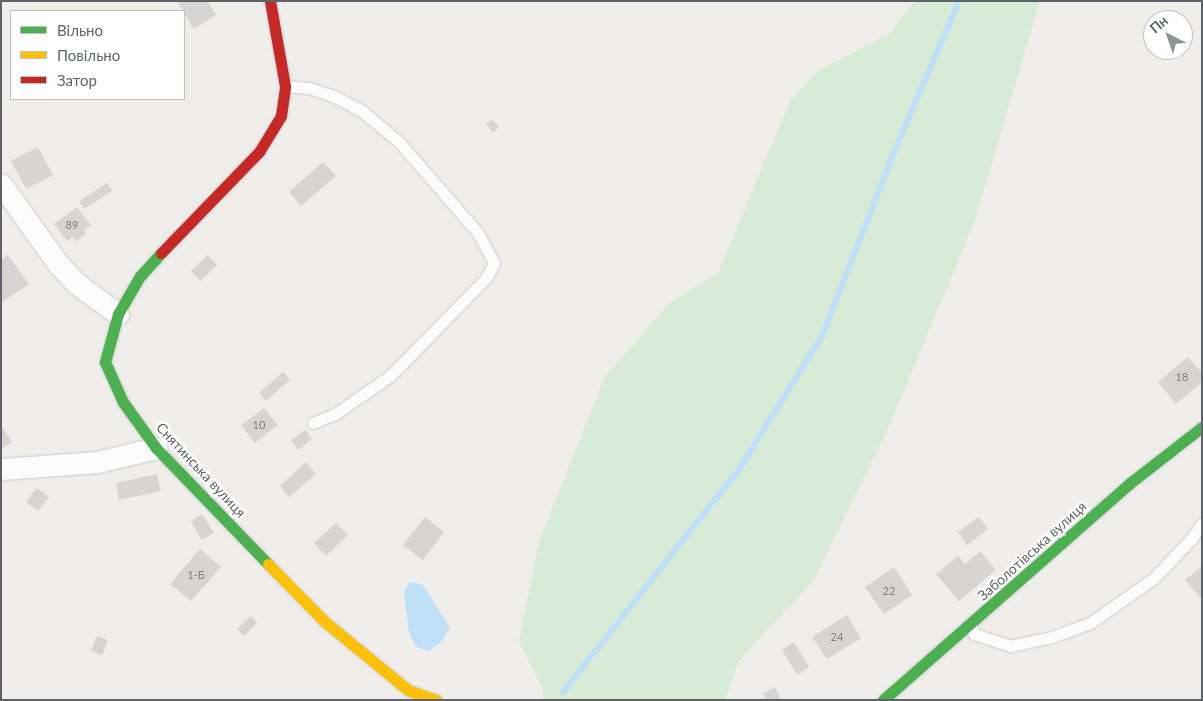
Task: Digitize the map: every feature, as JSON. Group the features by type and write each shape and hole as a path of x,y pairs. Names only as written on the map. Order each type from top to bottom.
{"street":[{"name":"Снятинська вулиця","path":"270,1 285,86 282,116 260,152 199,210 140,276 118,314 106,362 122,402 156,448 324,621 408,690 436,700"},
{"path":"1,184 59,265 77,284 118,314"},
{"name":"Заболотівська вулиця","path":"884,700 971,626 1130,483 1202,426"},
{"path":"1,469 97,462 156,448"}],"lane":[{"path":"285,86 309,88 333,96 362,111 399,142 478,233 494,263 466,298 391,375 335,414 313,424"},
{"path":"971,626 974,634 1010,646 1049,638 1090,623 1154,578 1192,538 1202,523"}],"green space":[{"path":"915,1 1040,1 975,220 888,429 813,581 738,662 725,700 543,700 543,689 519,641 539,542 605,377 669,304 718,273 791,99 818,71 889,34"}],"water":[{"path":"410,582 423,585 450,628 441,642 428,651 416,647 409,632 404,592"}],"building":[{"path":"177,1 207,1 216,15 194,29 185,14 185,10 182,10"},
{"path":"492,119 499,127 493,133 486,124"},
{"path":"38,147 53,175 26,189 11,161"},
{"path":"323,162 336,176 301,206 289,192"},
{"path":"107,183 112,191 84,209 79,201"},
{"path":"77,207 91,225 84,231 86,234 76,242 73,237 67,241 54,224"},
{"path":"8,255 29,284 1,303 1,260"},
{"path":"208,255 217,265 200,281 191,271"},
{"path":"1188,357 1202,373 1202,382 1176,404 1158,382"},
{"path":"283,372 290,380 266,401 259,393"},
{"path":"264,408 278,425 255,443 241,425"},
{"path":"1,426 12,442 1,449"},
{"path":"305,430 312,439 298,450 291,440"},
{"path":"306,462 316,474 289,497 280,486"},
{"path":"157,474 161,491 119,500 116,483"},
{"path":"37,488 49,497 38,511 26,502"},
{"path":"202,514 214,533 202,540 191,522"},
{"path":"425,517 444,532 423,560 403,545"},
{"path":"979,517 988,529 967,545 958,532"},
{"path":"336,523 348,535 326,556 314,543"},
{"path":"200,549 221,567 191,601 170,584"},
{"path":"980,551 996,570 959,601 936,574 958,556 965,564"},
{"path":"1202,566 1202,600 1185,580"},
{"path":"894,567 912,595 884,614 865,587"},
{"path":"847,615 861,638 827,659 812,637"},
{"path":"251,616 257,623 244,636 237,629"},
{"path":"97,636 108,640 102,655 91,651"},
{"path":"794,642 809,667 797,675 782,650"},
{"path":"775,687 781,700 766,700 763,693"}],"waterway":[{"path":"563,692 740,468 822,336 894,152 959,1"}],"traffic: fast":[{"path":"161,253 140,276 118,314 105,362 123,402 156,448 268,564"},
{"path":"883,700 1130,483 1202,427"}],"traffic: slow":[{"path":"268,564 324,621 408,690 436,700"}],"traffic: jam":[{"path":"161,253 259,152 281,116 285,86 270,1"}]}
